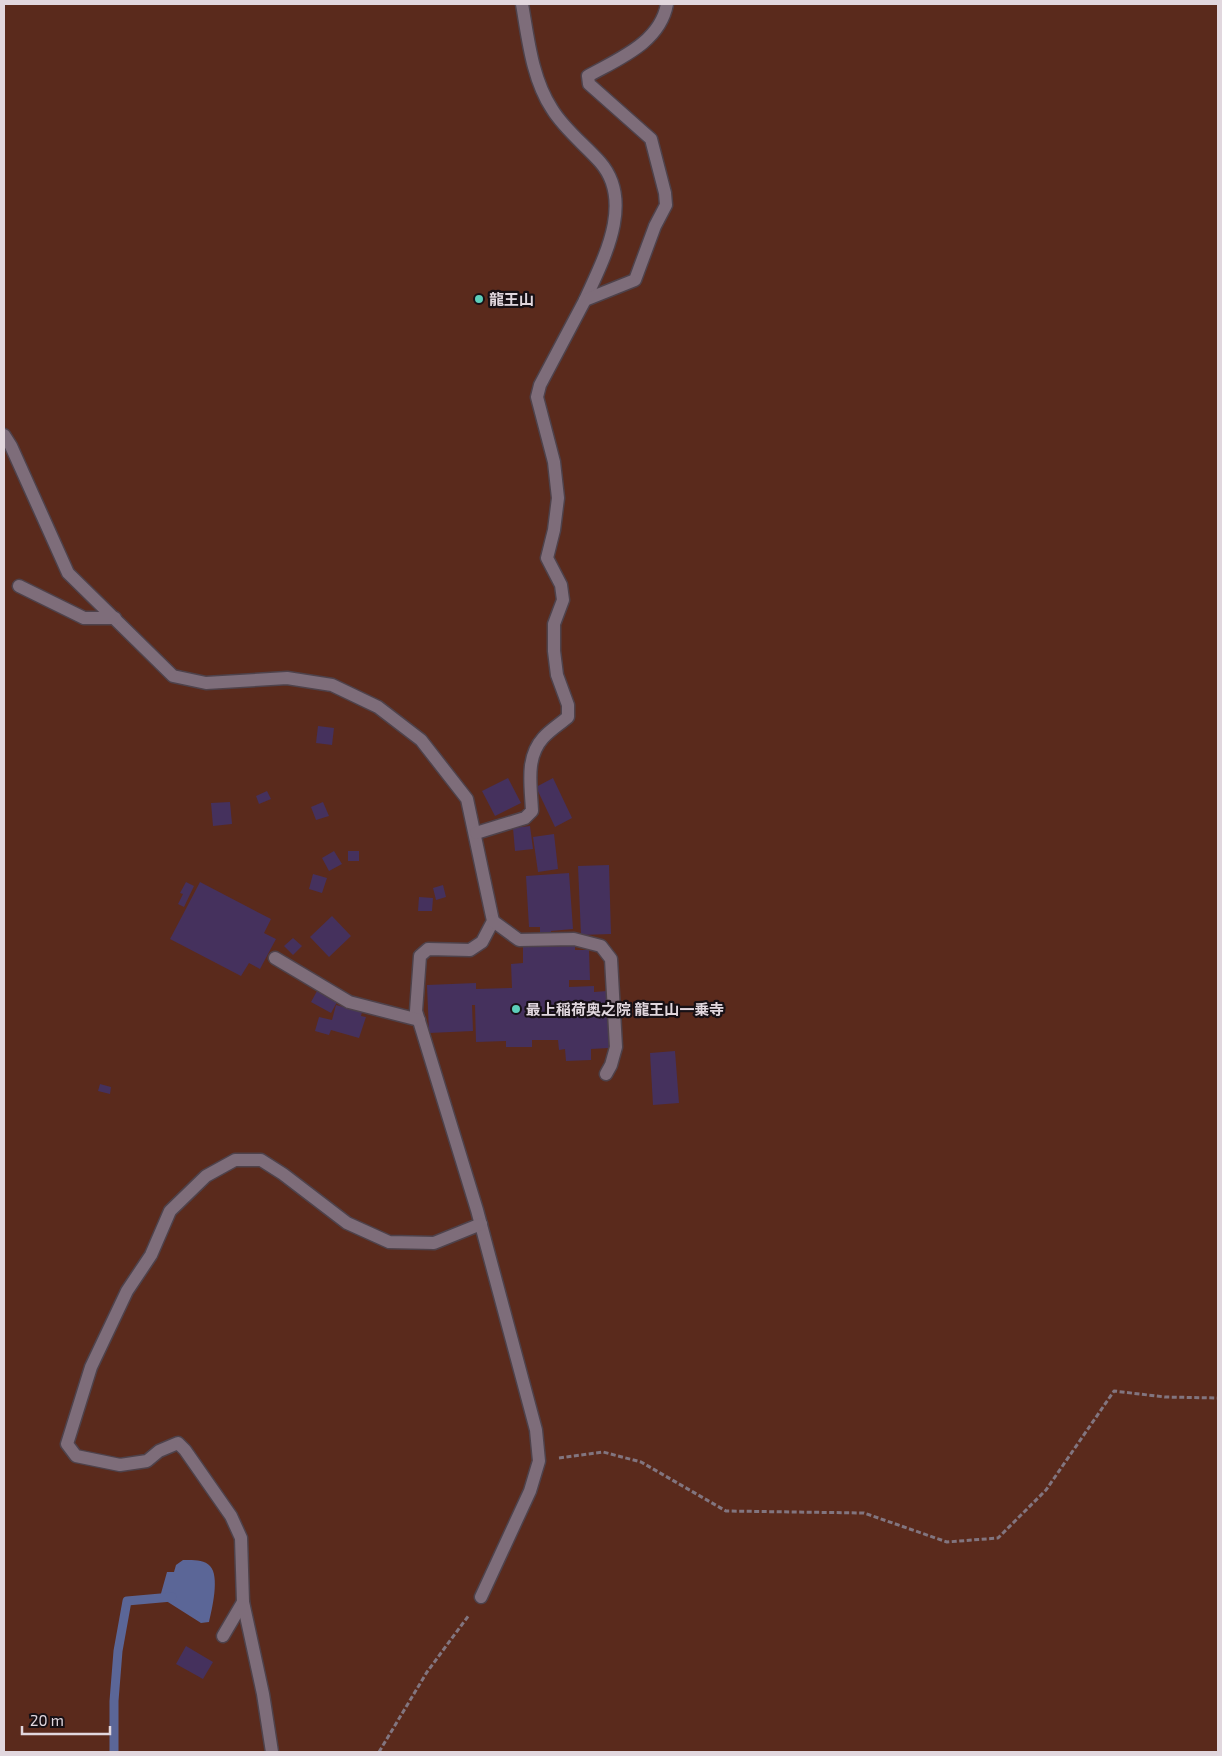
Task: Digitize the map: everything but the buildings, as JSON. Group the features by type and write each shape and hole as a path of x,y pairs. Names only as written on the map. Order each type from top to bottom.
{"street":[{"path":"476,832 525,818 532,811 530,774 533,756 543,738 568,717 568,705 557,675 554,651 554,624 563,600 561,585 547,558 554,530 558,498 554,462 537,397 540,385 585,300 607,251 616,210 612,179 552,109 539,80 529,47 522,4"},
{"path":"585,300 634,280 655,226 666,205 650,139 589,84 588,76 640,46 656,29 667,4"},
{"path":"4,435 12,446 68,573 174,676 206,683 287,678 332,685 378,707 421,740 467,799 476,832 493,921 482,942 470,950 428,949 420,956 416,1011 481,1224 536,1430 539,1461 530,1491 481,1597"},
{"path":"20,586 84,618 115,618"},
{"path":"493,921 519,940 574,939 601,946 611,959 616,1047 606,1074"},
{"path":"275,958 349,1002 419,1020"},
{"path":"272,1752 263,1694 243,1602 241,1538 231,1516 185,1450 178,1443 159,1451 148,1461 120,1465 76,1456 67,1444 92,1367 127,1291 152,1255 170,1211 206,1176 235,1160 261,1160 283,1174 347,1223 389,1242 434,1243 481,1224"},
{"path":"223,1636 243,1602"}],"path":[{"path":"539,1461 603,1452 641,1462 726,1511 864,1512 947,1542 998,1538 1046,1490 1114,1392 1165,1397 1218,1398"},
{"path":"379,1752 427,1672 481,1597"}],"shaded area":[{"path":"4,4 1218,4 1218,1752 4,1752"}],"water":[{"path":"183,1560 204,1562 213,1571 215,1585 209,1622 201,1623 160,1597 167,1572 174,1572 176,1565"}],"waterway":[{"path":"114,1752 114,1701 118,1651 127,1601 172,1597"}],"place":[{"name":"龍王山","path":"479,299"},
{"name":"最上稲荷奥之院 龍王山一乗寺","path":"516,1009"}]}
